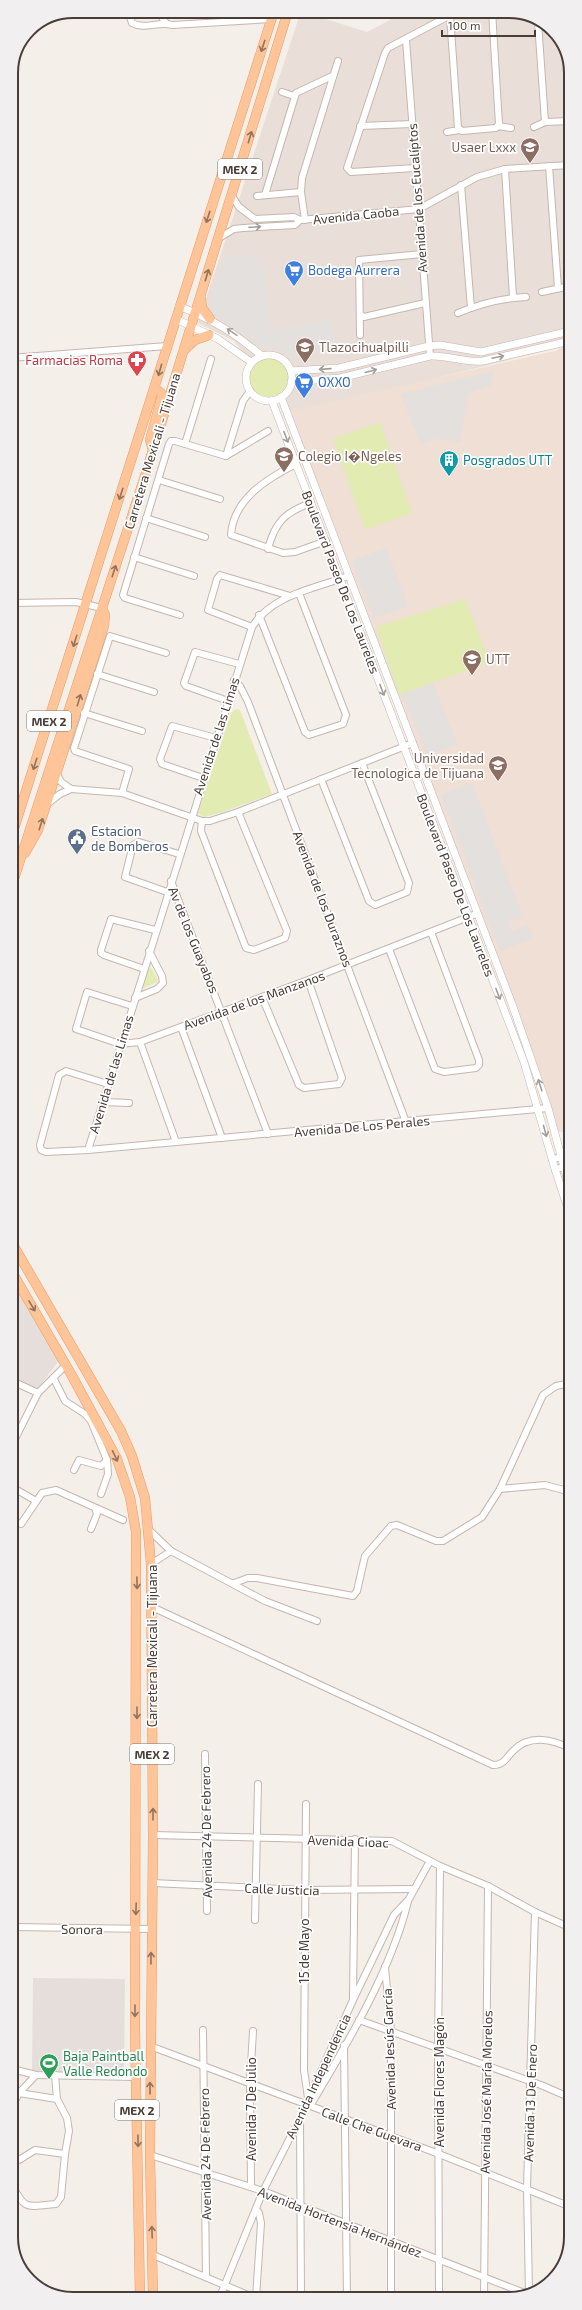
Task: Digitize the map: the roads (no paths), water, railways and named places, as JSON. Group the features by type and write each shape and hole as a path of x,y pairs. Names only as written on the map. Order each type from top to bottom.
{"main road":[{"name":"Carretera Mexicali - Tijuana","path":"18,816 87,604 155,388 179,306 272,18"},
{"name":"Carretera Mexicali - Tijuana","path":"18,866 153,450 286,18"},
{"path":"201,295 202,308 210,319"},
{"path":"183,351 196,340 209,334"},
{"path":"153,450 150,440 162,396 159,390 155,388"},
{"path":"21,857 35,838 47,805 56,772 104,626 105,614 102,608"},
{"name":"Carretera Mexicali - Tijuana","path":"18,1254 121,1431 142,1484 149,1530 152,1607 153,1835 150,2155 153,2292"},
{"name":"Carretera Mexicali - Tijuana","path":"18,1282 101,1427 125,1478 136,1532 135,1930 140,2292"}],"street":[{"path":"130,18 132,23 138,26 166,23 172,25 243,18"},
{"path":"163,18 166,23"},
{"path":"415,168 348,171 347,168 384,52 388,48 446,18"},
{"path":"450,18 460,130"},
{"path":"492,18 498,126"},
{"path":"538,26 545,122"},
{"name":"Avenida de los Eucalíptos","path":"406,40 430,356"},
{"path":"302,220 302,178 338,60"},
{"path":"265,194 294,96 298,90 332,76"},
{"path":"282,92 294,96"},
{"path":"534,127 545,122 564,121"},
{"path":"360,126 412,124"},
{"path":"448,132 498,126 511,128"},
{"name":"Avenida Caoba","path":"302,220 419,209 477,177 505,169 564,165"},
{"path":"549,166 558,288"},
{"path":"505,169 513,297"},
{"path":"461,185 471,308"},
{"path":"257,196 265,194 301,192"},
{"path":"232,196 239,207 255,219 294,217 302,220"},
{"path":"219,238 234,229 295,225 302,220"},
{"path":"360,335 361,315 359,260 422,254"},
{"path":"542,292 564,287"},
{"path":"458,314 471,308 513,297 526,297"},
{"path":"361,315 425,303"},
{"path":"179,306 210,319 242,338 262,356"},
{"path":"176,319 209,334 251,362"},
{"path":"291,372 339,368 429,346 440,345 481,352 564,332"},
{"path":"291,382 340,378 430,356 443,355 475,362 564,342"},
{"path":"18,357 167,346"},
{"path":"262,356 277,356 283,360 291,372 291,382 288,391 282,397 272,401 260,400 250,391 245,380 251,362 262,356"},
{"path":"185,444 211,359"},
{"path":"226,456 243,401 250,391"},
{"name":"Boulevard Paseo De Los Laureles","path":"282,397 476,914 512,1004 548,1108 561,1158 564,1162"},
{"name":"Boulevard Paseo De Los Laureles","path":"272,401 524,1062 564,1197"},
{"path":"180,615 125,598 123,595 171,441 226,456 268,431"},
{"path":"296,464 269,477 250,493 237,514 231,535 235,538 268,549 288,553 326,542"},
{"path":"158,480 220,499"},
{"path":"268,549 277,525 286,514 311,502"},
{"path":"146,518 205,537"},
{"path":"134,557 194,576"},
{"path":"252,627 208,610 217,579 220,575 290,596"},
{"name":"Avenida de las Limas","path":"88,1150 167,892 252,627 259,615 276,602 348,576"},
{"path":"259,615 305,732 309,735 343,724 346,715 299,593"},
{"path":"18,603 87,604 102,608"},
{"path":"122,793 129,769 75,751 74,748 84,713 110,636 166,653"},
{"path":"228,701 186,686 184,683 195,652 239,664"},
{"path":"97,674 154,692"},
{"name":"Avenida de los Duraznos","path":"234,680 240,686 248,702 406,1122"},
{"path":"84,713 142,731"},
{"path":"203,778 162,764 160,759 172,726 216,738"},
{"path":"56,772 61,782 71,789 122,793 202,821 210,821 283,795 412,743"},
{"path":"321,780 371,904 375,905 407,892 409,884 362,763"},
{"path":"47,805 54,798 71,789"},
{"path":"202,821 201,831 246,948 254,950 285,938 288,932 238,812"},
{"path":"167,892 125,877 133,845 139,842 179,854"},
{"name":"Av de los Guayabos","path":"171,881 268,1134"},
{"name":"Avenida de los Manzanos","path":"120,1044 140,1042 348,965 476,914"},
{"path":"144,969 104,955 101,953 101,950 111,919 156,930"},
{"path":"389,949 436,1069 444,1072 476,1068 479,1065 479,1060 431,932"},
{"name":"Avenida de las Limas","path":"135,998 157,989 163,983 162,976 149,951"},
{"path":"262,997 299,1085 304,1088 339,1084 342,1078 308,980"},
{"path":"120,1044 76,1029 86,994 91,993 132,1006"},
{"path":"181,1027 222,1138"},
{"path":"140,1042 176,1142"},
{"name":"Avenida De Los Perales","path":"108,1084 66,1071 59,1075 40,1145 41,1150 46,1152 88,1150 539,1111 548,1108"},
{"path":"103,1102 129,1103"},
{"path":"552,1159 564,1157"},
{"path":"555,1169 564,1167"},
{"path":"18,1433 38,1393 54,1379 66,1365"},
{"path":"54,1379 65,1401 85,1414 91,1421 108,1460 108,1474 101,1494"},
{"path":"234,1583 248,1578 257,1578 353,1596 357,1591 365,1556 386,1529 391,1526 397,1526 436,1541 443,1541 482,1517 500,1489 544,1395 556,1386 564,1384"},
{"path":"18,1385 38,1393"},
{"path":"74,1470 78,1460 101,1466 108,1460"},
{"path":"500,1489 545,1485 564,1490"},
{"path":"18,1490 36,1500"},
{"path":"18,1523 21,1524 42,1493 56,1490 123,1520"},
{"path":"91,1529 97,1514 95,1508"},
{"path":"149,1530 171,1551 234,1583 265,1601 317,1621"},
{"path":"151,1564 171,1551"},
{"path":"152,1607 494,1765 499,1765 504,1762 514,1750 523,1744 544,1739 558,1742 564,1745"},
{"name":"Avenida 24 De Febrero","path":"205,1754 207,1911"},
{"path":"255,1920 258,1784"},
{"name":"15 de Mayo","path":"306,1804 304,1890 304,2070 308,2098"},
{"name":"Avenida Cioac","path":"153,1835 305,1840 392,1840 440,1866 488,1886 535,1912 564,1925"},
{"path":"353,2000 355,1839"},
{"name":"Avenida Independencia","path":"222,2292 263,2191 308,2105 308,2098 394,1915 408,1899 430,1861"},
{"name":"Avenida Flores Magón","path":"439,2292 438,2049 440,1866"},
{"name":"Calle Justicia","path":"152,1883 304,1890 413,1889"},
{"name":"Avenida José María Morelos","path":"484,2292 488,1886"},
{"path":"308,2105 359,2020 385,1967 402,1924 408,1899"},
{"name":"Avenida 13 De Enero","path":"528,2289 527,2188 535,1912"},
{"name":"Sonora","path":"18,1927 151,1930"},
{"name":"Avenida Jesús García","path":"385,1967 391,2031 391,2292"},
{"path":"359,2020 531,2081 564,2095"},
{"name":"Avenida 24 De Febrero","path":"203,2030 202,2064 206,2172 206,2277"},
{"name":"Avenida 7 De Julio","path":"251,2187 250,2082 253,2031"},
{"path":"344,2045 347,2292"},
{"name":"Calle Che Guevara","path":"150,2046 344,2117 527,2188 564,2204"},
{"path":"18,2070 36,2075 136,2077"},
{"path":"18,2091 36,2075"},
{"path":"18,2197 21,2203 25,2205 56,2204 61,2197 65,2154 69,2131 68,2118 57,2099 55,2075"},
{"path":"18,2094 57,2099"},
{"path":"300,2118 302,2206 301,2292"},
{"path":"18,2160 35,2150 65,2154"},
{"name":"Avenida Hortensia Hernández","path":"150,2155 263,2191 439,2261 520,2291"},
{"path":"256,2209 260,2213 261,2223 256,2292"},
{"path":"153,2254 242,2292"}],"place":[{"name":"Usaer Lxxx","path":"530,164"},
{"name":"Bodega Aurrera","path":"294,287"},
{"name":"Tlazocihualpilli","path":"305,364"},
{"name":"Farmacias Roma","path":"137,377"},
{"name":"OXXO","path":"304,399"},
{"name":"Colegio I�Ngeles","path":"284,473"},
{"name":"Posgrados UTT","path":"449,477"},
{"name":"UTT","path":"472,676"},
{"name":"Universidad Tecnologica de Tijuana","path":"498,782"},
{"name":"Estacion de Bomberos","path":"77,855"},
{"name":"Baja Paintball Valle Redondo","path":"49,2080"}]}
